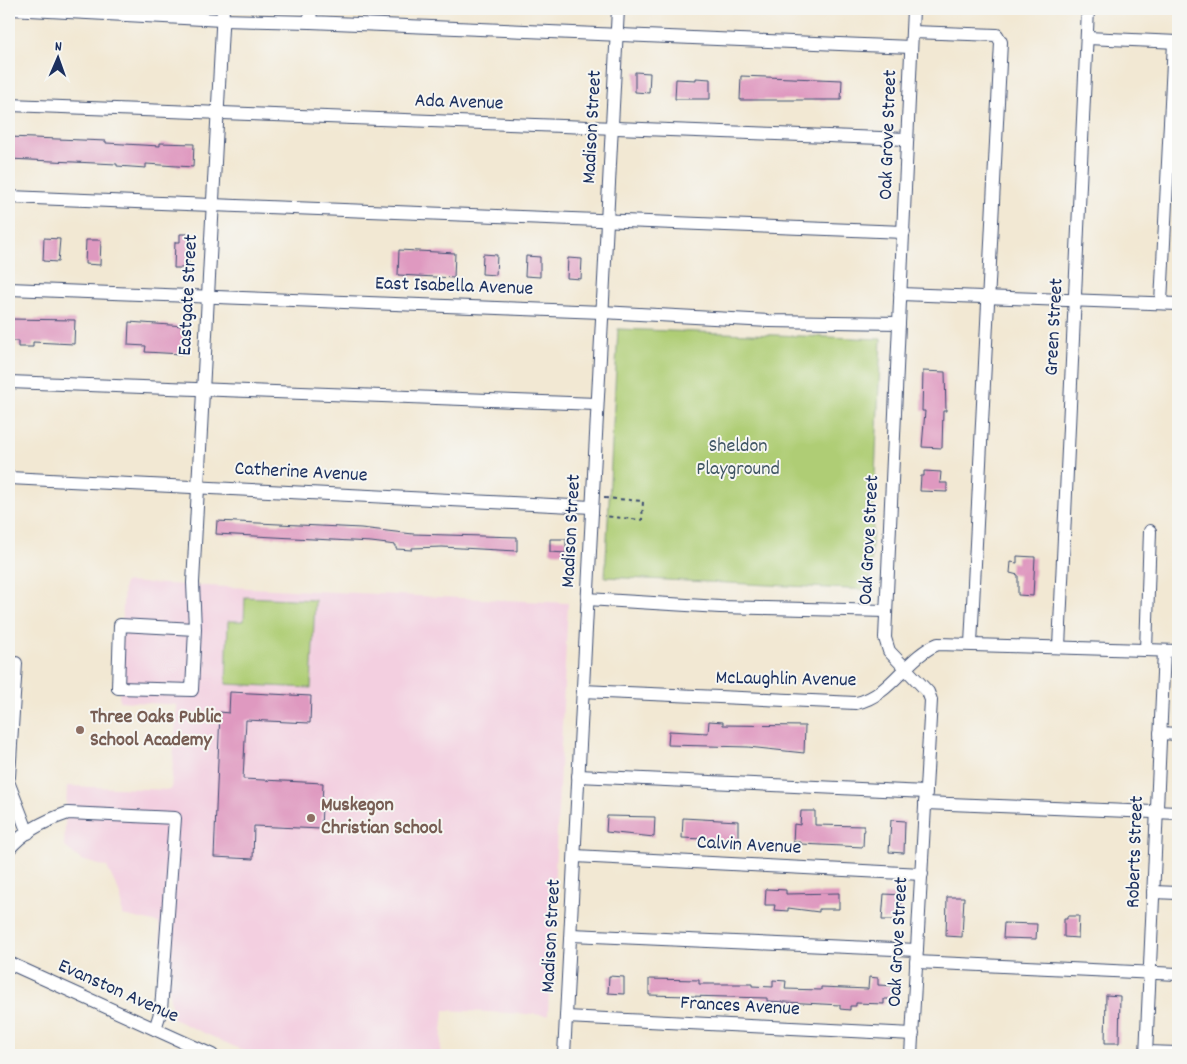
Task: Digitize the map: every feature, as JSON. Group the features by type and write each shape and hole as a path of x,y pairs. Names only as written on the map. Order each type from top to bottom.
{"street":[{"path":"10,9 223,14 310,22 911,47"},
{"path":"310,22 311,9"},
{"name":"Madison Street","path":"564,1055 587,599 594,507 597,404 618,9"},
{"name":"Oak Grove Street","path":"911,1055 931,700 928,692 886,646 886,611 913,9"},
{"name":"Green Street","path":"1059,647 1088,9"},
{"name":"Eastgate Street","path":"195,629 120,625 118,688 192,690 195,629 193,583 223,14"},
{"path":"912,32 997,36 1000,38 971,644"},
{"path":"1087,38 1176,42 1162,303"},
{"name":"Ada Avenue","path":"9,105 907,139"},
{"path":"9,197 904,232"},
{"name":"East Isabella Avenue","path":"9,289 602,312 769,321 898,323"},
{"path":"900,294 1178,304"},
{"path":"9,382 597,404"},
{"name":"Catherine Avenue","path":"9,478 594,507"},
{"path":"1146,650 1150,531"},
{"path":"587,599 720,607 886,611"},
{"name":"McLaughlin Avenue","path":"582,691 856,703 873,698 925,651 938,644 1178,652"},
{"name":"Roberts Street","path":"1146,1053 1164,651"},
{"path":"9,777 12,663"},
{"path":"1160,733 1178,734"},
{"path":"578,776 1178,812"},
{"path":"9,784 28,833"},
{"path":"10,845 56,817 68,813 175,818 161,1010 154,1028"},
{"name":"Calvin Avenue","path":"575,856 922,874"},
{"path":"1153,892 1178,893"},
{"path":"570,935 1178,974"},
{"name":"Evanston Avenue","path":"9,963 154,1028 192,1051 212,1055"},
{"name":"Frances Avenue","path":"566,1017 912,1034"},
{"path":"1146,1053 1178,1053"}],"path":[{"path":"643,500 642,520 594,507 643,500"}],"shaded area":[{"name":"Muskegon Christian School","path":"124,582 568,603 548,1015 444,1010 440,1055 253,1055 173,1019 159,923 122,915 121,896 107,867 81,860 64,846 67,786 171,790 177,705 119,701"}],"green space":[{"name":"Sheldon Playground","path":"618,329 881,339 870,590 605,577"},
{"path":"245,597 315,600 311,688 226,684 228,621 244,621"}],"building":[{"path":"635,72 650,73 649,93 635,92"},
{"path":"741,76 842,80 841,100 740,100"},
{"path":"696,78 710,79 710,99 675,99 676,79 696,80"},
{"path":"9,137 106,141 106,143 160,146 160,143 194,144 193,167 146,164 146,168 117,166 117,164 9,159"},
{"path":"180,234 190,234 188,268 174,268 175,242 180,242"},
{"path":"44,238 60,239 58,262 43,261"},
{"path":"86,240 101,240 100,265 85,264"},
{"path":"399,250 455,253 454,278 398,275"},
{"path":"483,254 497,255 496,275 482,274"},
{"path":"526,256 540,257 540,277 525,276"},
{"path":"568,258 582,259 581,279 567,278"},
{"path":"9,319 75,320 74,344 33,342 33,347 18,347 18,341 9,341"},
{"path":"129,322 184,326 182,354 145,352 146,346 128,345"},
{"path":"923,371 945,372 946,411 943,411 942,448 922,447 925,411 922,411"},
{"path":"924,471 941,472 940,483 947,483 947,492 920,491 921,476 924,476"},
{"path":"217,521 361,528 413,534 517,537 517,551 442,547 412,548 412,550 396,549 396,545 371,542 216,534"},
{"path":"550,539 566,539 566,553 550,552"},
{"path":"1017,556 1035,557 1033,596 1018,595 1018,575 1010,573 1011,562 1017,563"},
{"name":"Muskegon Christian School","path":"230,692 311,696 310,723 246,720 243,779 323,783 321,829 254,826 253,859 214,857 220,712 229,713"},
{"path":"709,721 723,722 723,725 805,726 804,753 748,747 668,745 669,731 708,733"},
{"path":"801,811 815,811 815,825 864,826 863,847 793,842 794,824 800,825"},
{"path":"607,816 655,817 654,837 606,832"},
{"path":"683,818 738,821 738,844 725,844 726,840 682,838"},
{"path":"891,820 905,821 904,853 889,852"},
{"path":"766,889 786,890 786,894 839,893 839,909 819,909 819,912 788,908 788,911 774,910 775,905 765,905"},
{"path":"884,894 902,895 900,920 882,920"},
{"path":"947,897 964,897 962,937 946,936"},
{"path":"1067,916 1079,916 1078,938 1064,937 1064,919 1067,919"},
{"path":"1004,923 1037,924 1036,939 1003,938"},
{"path":"609,976 624,977 624,994 608,993"},
{"path":"869,977 878,978 878,985 897,986 896,999 884,999 884,1004 856,1003 856,1006 850,1006 850,1010 840,1009 840,1005 767,1001 767,998 649,995 649,979 699,980 699,984 752,984 752,986 773,987 773,980 786,981 785,989 821,990 821,987 868,989"},
{"path":"1106,995 1120,996 1119,1043 1105,1043"}],"place":[{"name":"Three Oaks Public School Academy","path":"80,730"},
{"name":"Muskegon Christian School","path":"311,818"}]}
